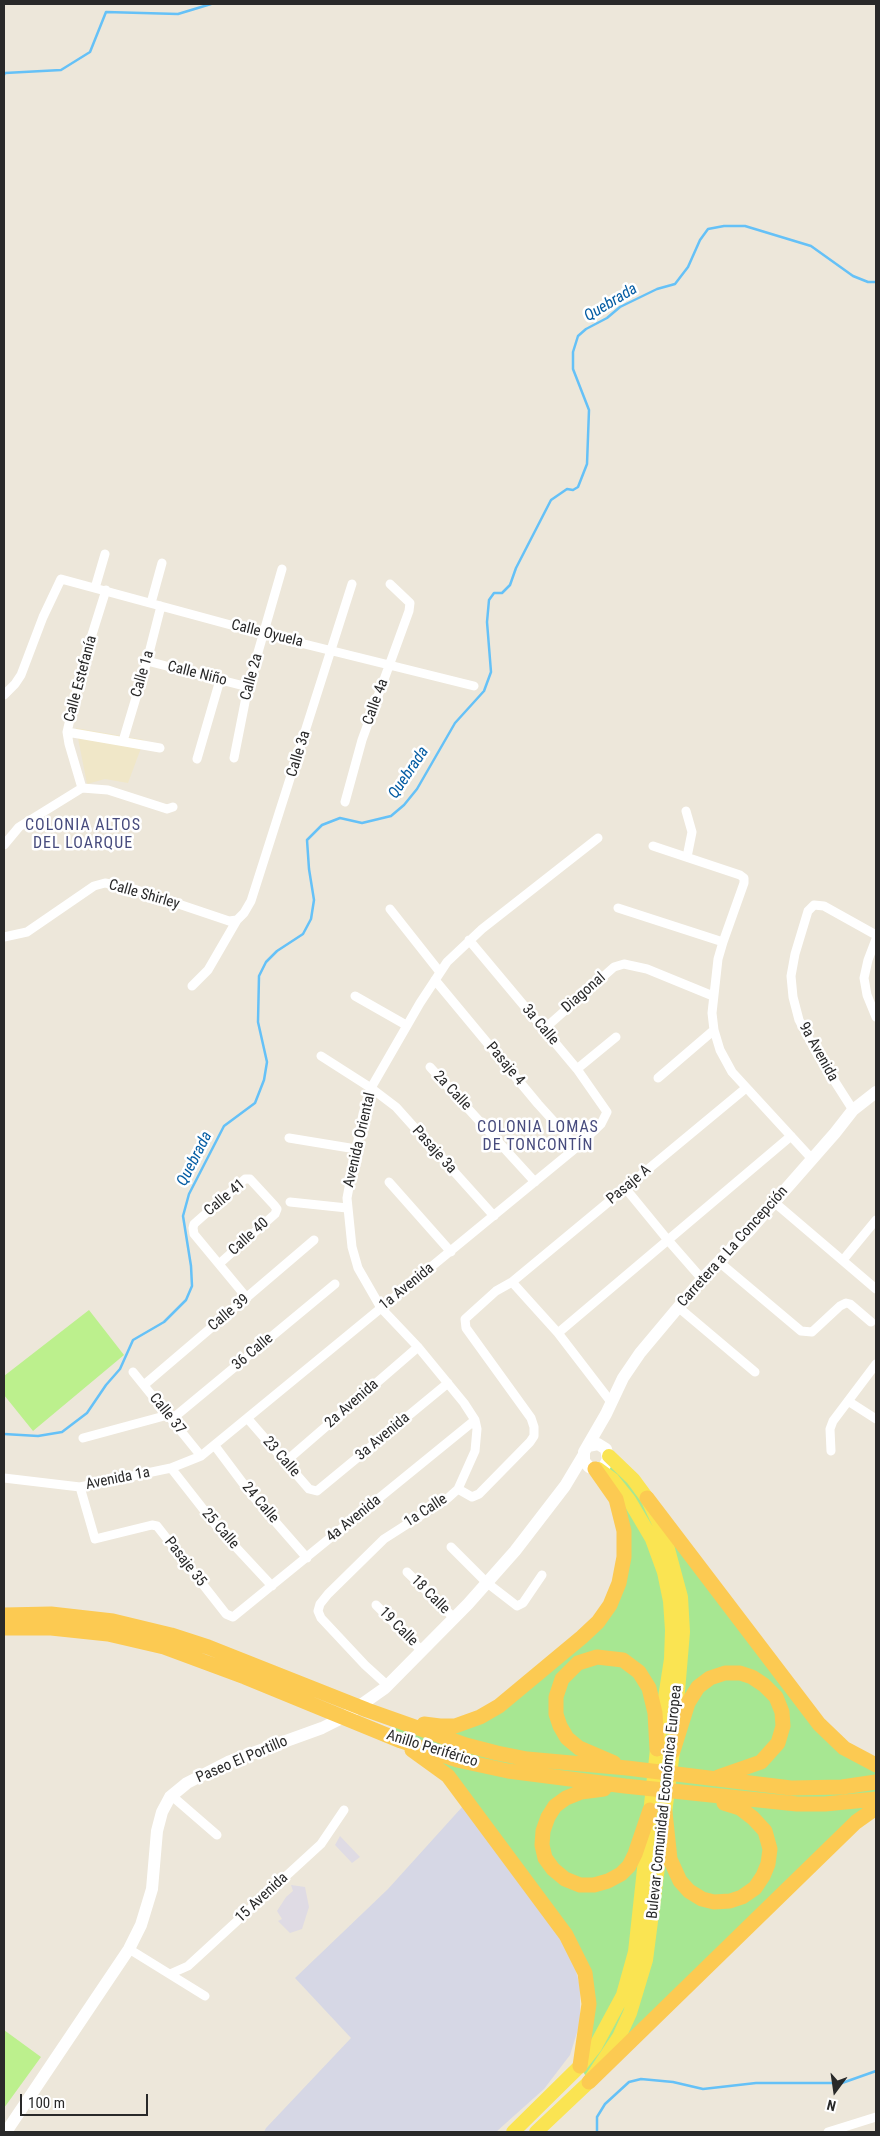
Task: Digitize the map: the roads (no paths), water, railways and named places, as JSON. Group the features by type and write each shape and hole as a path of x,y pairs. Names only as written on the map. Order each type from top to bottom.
{"highway":[{"path":"390,1718 440,1726 455,1726 480,1717 499,1706 598,1622 610,1605 619,1583 624,1557 624,1531 616,1499 595,1469"},
{"path":"647,1498 819,1724 844,1748 876,1765"},
{"name":"Anillo Periférico","path":"4,1615 51,1614 113,1621 171,1635 208,1647 390,1718 466,1745 527,1759 634,1769 791,1788 816,1788 876,1782"},
{"name":"Anillo Periférico","path":"4,1628 50,1628 108,1634 164,1647 245,1677 401,1741 457,1760 508,1771 631,1787 797,1804 825,1804 876,1799"},
{"path":"634,1769 579,1748 567,1738 560,1726 556,1714 556,1697 562,1679 578,1663 597,1657 623,1660 639,1672 649,1688 655,1713 657,1749"},
{"path":"673,1751 688,1703 698,1687 710,1678 724,1673 740,1673 752,1677 764,1685 776,1697 782,1712 783,1726 778,1743 761,1762 714,1779"},
{"path":"401,1741 448,1776 566,1935 586,1973 589,2004 580,2066"},
{"path":"631,1787 581,1792 566,1798 555,1806 548,1817 543,1831 542,1845 545,1858 553,1869 565,1879 580,1885 594,1885 608,1881 621,1874 629,1866 635,1854 650,1810"},
{"path":"665,1812 670,1859 680,1881 689,1891 708,1900 730,1901 742,1897 755,1888 768,1864 770,1849 765,1832 753,1818 740,1808 697,1794"},
{"path":"589,2082 856,1822 876,1808"}],"main road":[{"name":"Carretera a La Concepción","path":"586,1451 611,1402 640,1352 702,1279 774,1202 853,1110 876,1092"},
{"name":"Carretera a La Concepción","path":"606,1414 607,1452"},
{"path":"598,1444 607,1452 606,1464 595,1469 585,1463 586,1451 598,1444"},
{"name":"Paseo El Portillo","path":"6,2132 129,1949 148,1907 152,1889 157,1831 162,1812 172,1796 188,1783 228,1762 318,1729 344,1717 368,1702 454,1618 515,1551 564,1486 586,1451"},
{"name":"Bulevar Comunidad Económica Europea","path":"536,2132 589,2082 620,2037 630,2013 646,1960 673,1751 683,1632 681,1597 664,1534 647,1498 607,1452"},
{"name":"Paseo El Portillo","path":"564,1486 595,1469"},
{"name":"Bulevar Comunidad Económica Europea","path":"513,2132 580,2066 595,2047 623,1995 635,1952 657,1749 671,1659 670,1601 664,1572 652,1539 629,1500 613,1480 595,1469"}],"street":[{"path":"95,588 105,554"},
{"path":"151,604 162,563"},
{"name":"Calle 2a","path":"234,758 248,687 282,569"},
{"name":"Calle Oyuela","path":"4,695 21,675 61,579 264,634 331,649 474,686"},
{"name":"Calle 3a","path":"192,986 208,970 237,920 251,901 284,804 352,584"},
{"name":"Calle 4a","path":"345,802 362,740 409,611 410,603 390,584"},
{"name":"Calle Estefanía","path":"82,788 67,732 84,660 106,590"},
{"name":"Calle 1a","path":"123,741 161,606"},
{"name":"Calle Niño","path":"147,661 248,687"},
{"path":"197,759 220,680"},
{"path":"67,732 160,748"},
{"path":"4,845 19,828 82,788 108,790 167,808 173,808"},
{"path":"686,811 692,832 687,857"},
{"name":"Avenida Oriental","path":"475,1420 418,1347 381,1308 358,1268 352,1247 347,1198 356,1149 371,1088 406,1025 437,976 470,940 598,838"},
{"path":"653,846 740,875 744,878 744,883 722,942 714,996 714,1030 720,1050 732,1072 812,1159"},
{"name":"Calle Shirley","path":"4,937 27,932 94,886 105,882 128,887 229,922 237,920"},
{"name":"9a Avenida","path":"853,1110 816,1052 799,1020 793,996 791,976 795,954 808,911 814,905 824,906 876,935"},
{"path":"618,908 722,942"},
{"name":"Pasaje 4","path":"390,909 437,976 538,1104 577,1147"},
{"path":"876,939 864,978 867,995 876,1017"},
{"name":"3a Calle","path":"470,940 577,1069 607,1112"},
{"name":"Diagonal","path":"543,1030 614,967 624,964 647,969 714,996"},
{"path":"355,996 406,1025"},
{"path":"658,1078 714,1030"},
{"path":"577,1069 616,1037"},
{"name":"Pasaje 3a","path":"321,1056 371,1088 396,1107 494,1216"},
{"name":"2a Calle","path":"430,1067 498,1139 535,1182"},
{"name":"Pasaje A","path":"512,1282 746,1088"},
{"name":"1a Avenida","path":"201,1456 577,1147 601,1124 607,1112"},
{"path":"558,1333 791,1136"},
{"path":"289,1138 356,1149"},
{"name":"Calle 41","path":"247,1298 194,1234 194,1224 245,1179 250,1179 254,1182 276,1209"},
{"path":"389,1182 450,1252"},
{"path":"626,1189 702,1279"},
{"path":"290,1202 348,1208"},
{"path":"774,1202 876,1289"},
{"name":"Calle 40","path":"219,1264 275,1214 276,1209"},
{"path":"843,1260 876,1220"},
{"name":"Calle 39","path":"144,1385 314,1240"},
{"path":"718,1262 801,1331 812,1332 840,1306 846,1303 850,1304 871,1322"},
{"path":"512,1282 558,1333 611,1402"},
{"name":"1a Calle","path":"387,1685 365,1665 321,1618 318,1611 320,1604 384,1539 448,1498 458,1489 468,1496 475,1497 534,1436 531,1418 464,1324 466,1319 496,1291 512,1282"},
{"name":"36 Calle","path":"170,1417 335,1284"},
{"path":"678,1307 755,1372"},
{"name":"2a Avenida","path":"285,1462 418,1347"},
{"path":"831,1450 830,1429 838,1411 848,1402 876,1364"},
{"name":"Calle 37","path":"133,1372 201,1456"},
{"name":"3a Avenida","path":"317,1491 448,1383"},
{"path":"848,1402 876,1419"},
{"path":"83,1438 170,1417"},
{"name":"23 Calle","path":"248,1419 309,1489 317,1491"},
{"path":"458,1489 475,1451 477,1438 475,1420"},
{"name":"4a Avenida","path":"233,1617 475,1420"},
{"name":"24 Calle","path":"215,1446 251,1494 307,1558"},
{"name":"Avenida 1a","path":"4,1478 80,1487 171,1468 201,1456"},
{"name":"25 Calle","path":"171,1468 218,1528 272,1586"},
{"name":"Pasaje 35","path":"80,1487 95,1539 152,1525 157,1526 226,1614 233,1617"},
{"path":"452,1547 486,1582 516,1606 523,1602 542,1575"},
{"name":"18 Calle","path":"407,1572 454,1618"},
{"name":"19 Calle","path":"376,1605 421,1650"},
{"path":"172,1796 217,1835"},
{"name":"15 Avenida","path":"170,1974 188,1966 321,1844 344,1810"},
{"path":"129,1949 205,1996"},
{"path":"828,2132 876,2117"}],"waterway":[{"name":"Quebrada","path":"4,75 5,73 61,70 90,52 106,12 178,14 211,4"},
{"name":"Quebrada","path":"4,1434 38,1436 62,1432 87,1413 106,1385 120,1369 133,1340 164,1322 186,1300 192,1286 191,1266 183,1216 189,1194 224,1126 255,1103 264,1080 267,1062 258,1022 259,976 266,962 277,951 303,934 311,919 314,900 307,840 322,825 340,818 362,823 391,816 404,805 417,789 455,723 484,691 491,672 487,622 489,600 494,593 502,593 510,585 516,568 551,500 567,489 573,490 578,487 587,464 589,410 573,369 573,352 578,336 586,329 607,318 620,307 657,289 675,284 688,267 700,240 708,229 724,226 745,226 811,246 853,276 868,282 876,282"},
{"path":"597,2132 597,2117 605,2104 629,2082 641,2079 673,2082 703,2089 756,2083 842,2083 876,2071"}],"district":[{"name":"COLONIA ALTOS DEL LOARQUE","path":"83,835"},
{"name":"COLONIA LOMAS DE TONCONTÍN","path":"538,1137"}]}
